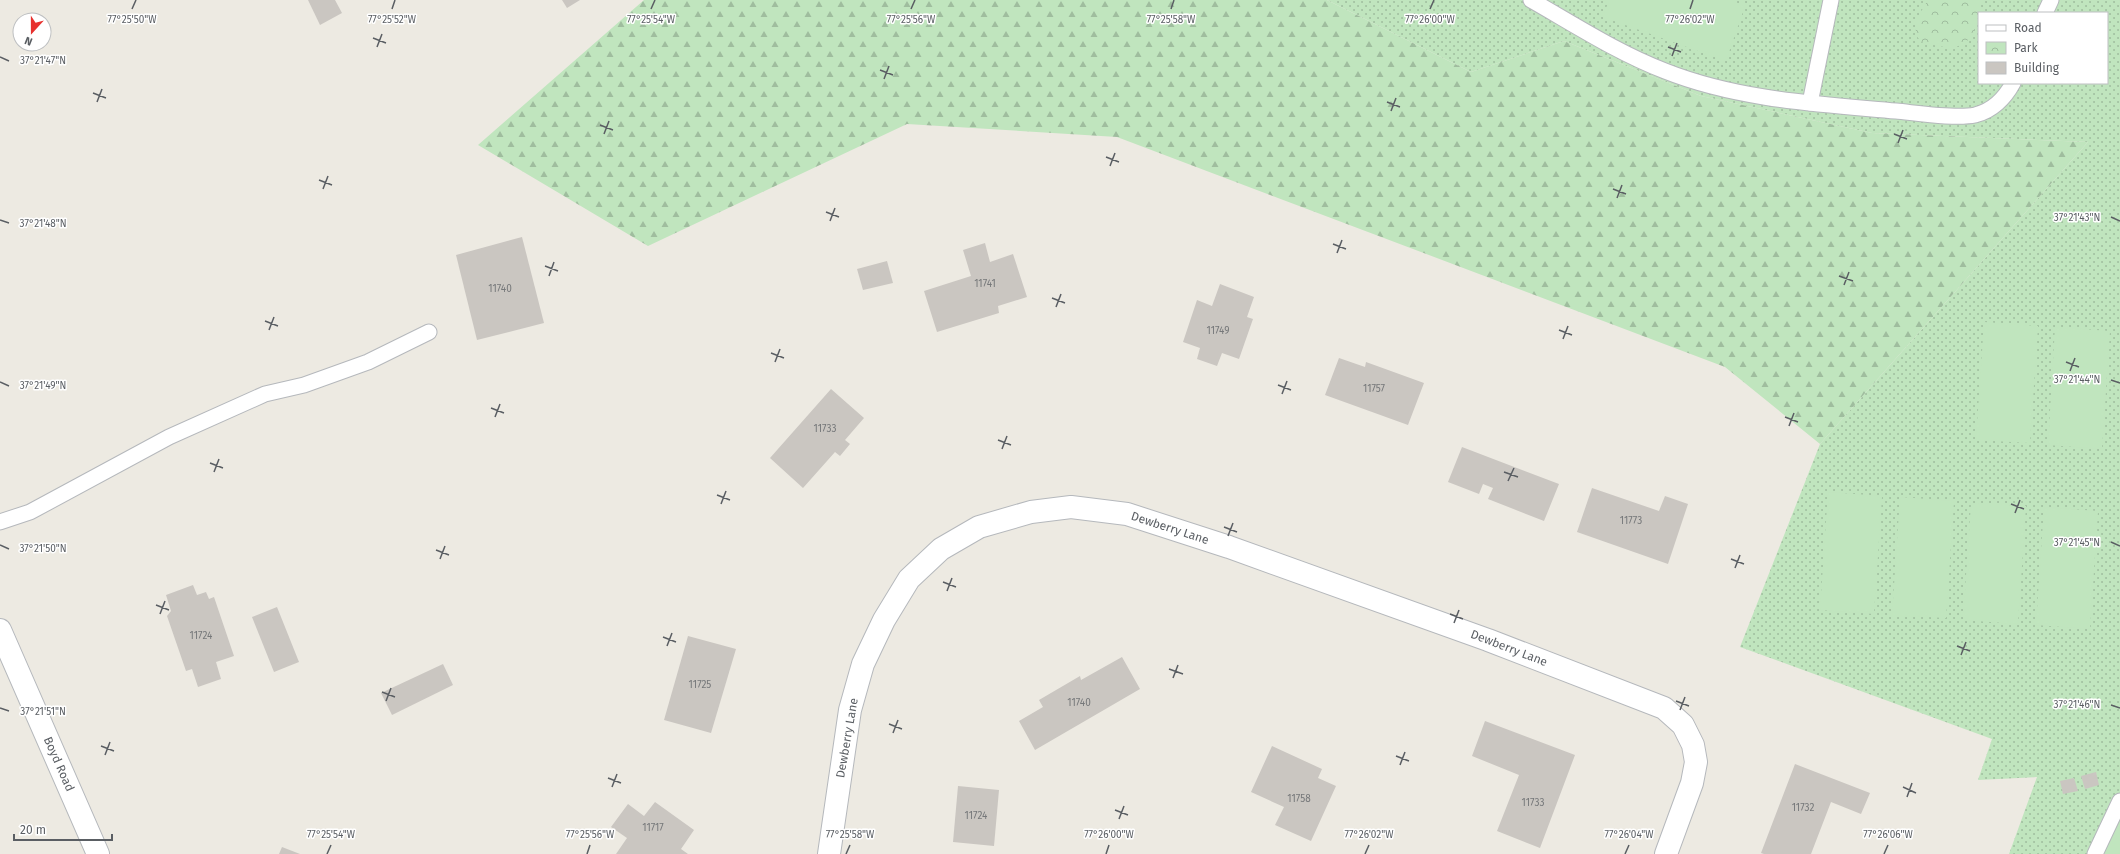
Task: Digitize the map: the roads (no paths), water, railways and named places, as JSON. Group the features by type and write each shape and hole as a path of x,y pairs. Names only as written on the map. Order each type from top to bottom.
{"street":[{"name":"Dewberry Lane","path":"829,854 850,710 863,664 884,620 909,579 941,548 979,527 1031,512 1071,507 1116,512 1236,550 1488,640 1664,708 1684,725 1693,745 1696,762 1692,783 1666,854"},
{"name":"Boyd Road","path":"0,630 98,854"}],"lane":[{"path":"1531,0 1631,57 1665,72 1724,90 1810,103 1934,114 1975,115 1991,109 2006,96 2012,84"},
{"path":"1810,103 1831,0"},
{"path":"2046,12 2051,0"},
{"path":"0,522 30,512 169,437 265,394 304,385 368,362 429,332"},
{"path":"2095,854 2120,801"}]}
